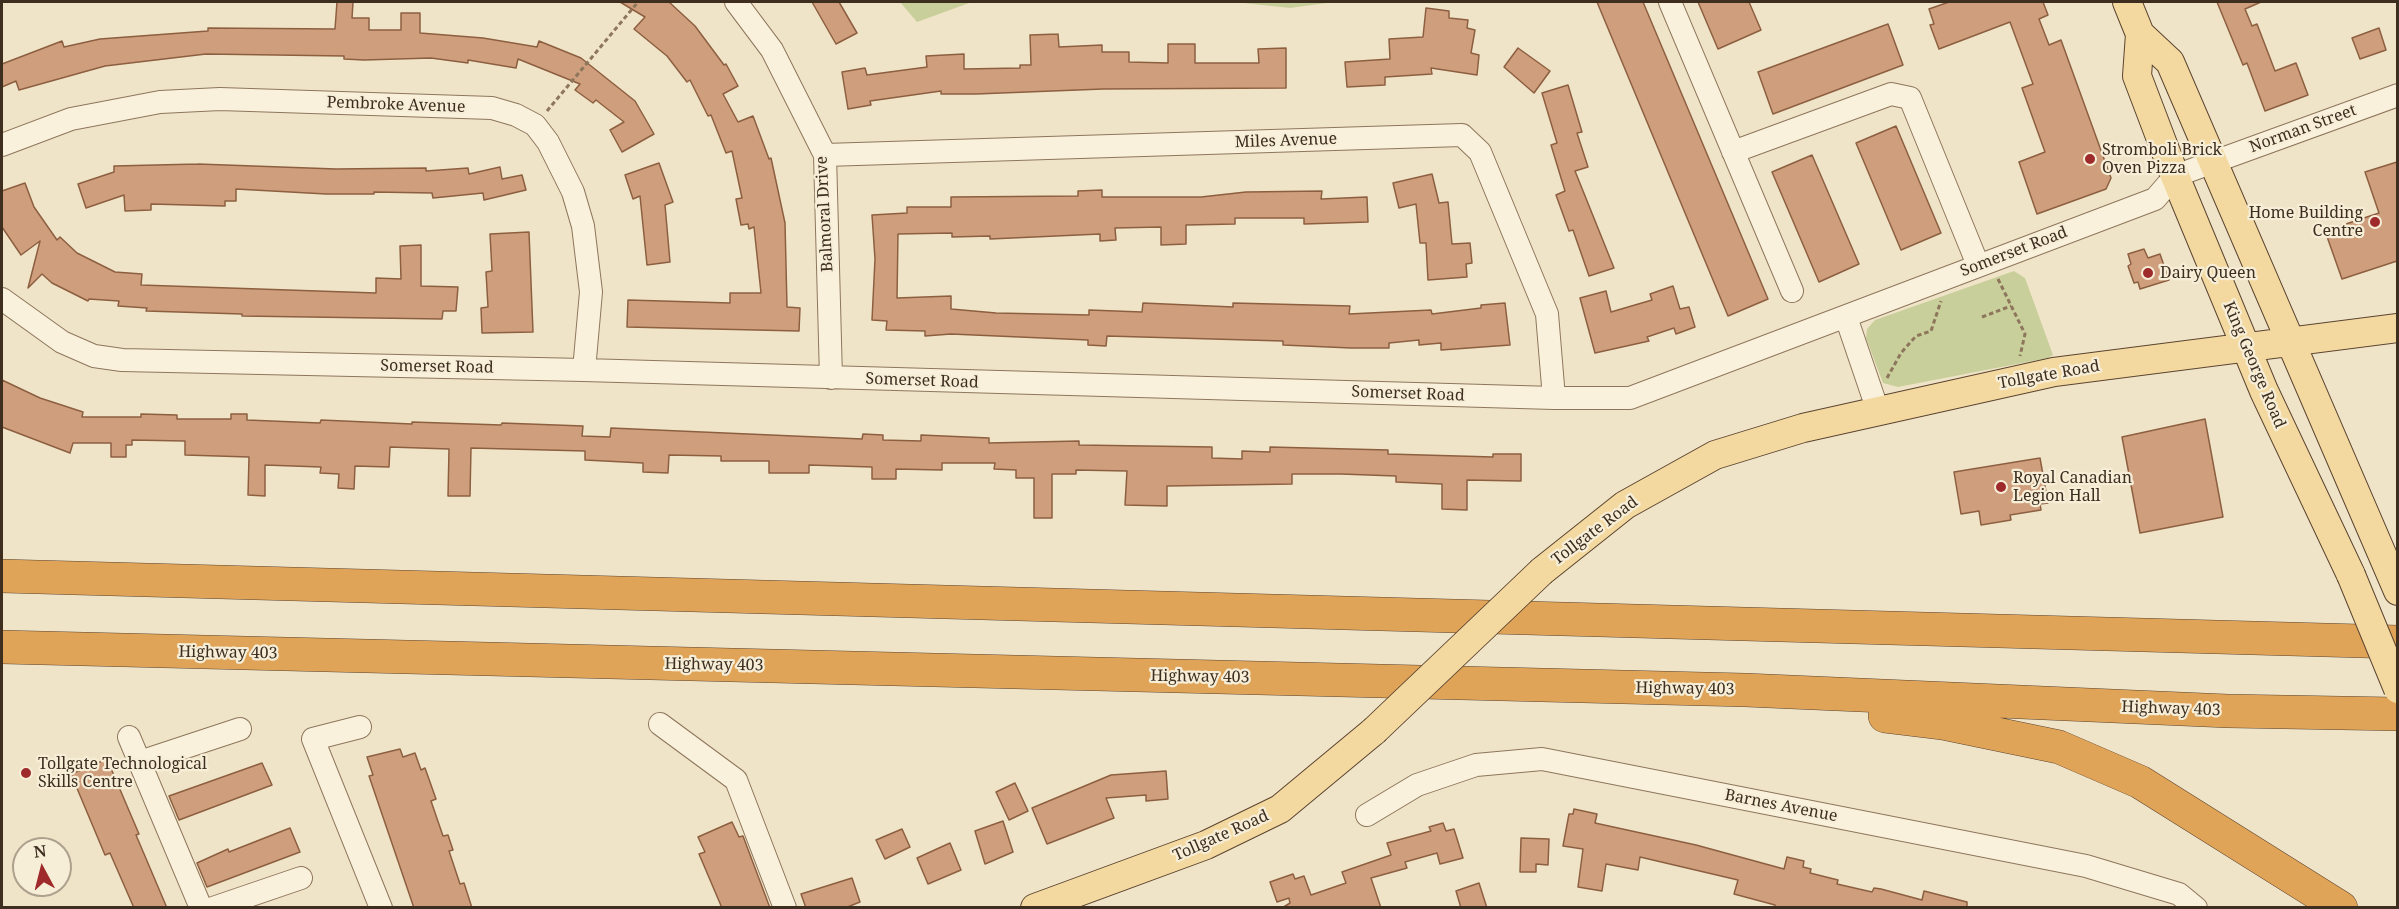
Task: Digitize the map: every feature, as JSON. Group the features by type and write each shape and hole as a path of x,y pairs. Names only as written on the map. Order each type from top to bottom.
{"highway":[{"path":"2,576 2397,642"},
{"name":"Highway 403","path":"2,647 1745,690 2228,711 2397,714"},
{"path":"1745,690 1792,706 1943,723 2059,747 2140,782 2341,908"}],"main road":[{"name":"King George Road","path":"2127,2 2140,34 2170,62 2394,583"},
{"name":"King George Road","path":"2140,34 2137,76 2175,176 2264,391 2351,575 2397,689"},
{"name":"Tollgate Road","path":"1035,908 1206,845 1280,809 1374,731 1542,571 1624,505 1715,455 1877,406 2015,380 2397,328"}],"street":[{"name":"Balmoral Drive","path":"736,2 772,50 825,155 831,378"},
{"path":"1670,2 1792,291"},
{"path":"1733,152 1891,94 1910,98 1984,263"},
{"name":"Norman Street","path":"2175,176 2397,95"},
{"name":"Pembroke Avenue","path":"2,145 71,119 160,102 220,99 492,108 535,125"},
{"path":"535,125 548,142 573,192 583,226 591,292 584,370"},
{"name":"Miles Avenue","path":"825,155 1462,135 1480,152 1547,314 1554,398"},
{"name":"Somerset Road","path":"2,299 62,342 94,356 122,360 584,370 1554,398 1629,398 2155,199 2175,176"},
{"path":"1846,317 1877,406"},
{"path":"660,724 736,780 785,908"},
{"path":"360,728 313,739 381,908"},
{"path":"140,762 240,729"},
{"path":"129,737 201,908"},
{"name":"Barnes Avenue","path":"1367,815 1417,785 1476,765 1542,759 2086,867 2179,894 2196,908"},
{"path":"213,908 301,878"}],"path":[{"path":"535,125 638,2"},
{"path":"1984,263 2011,306 2025,334 2015,380"},
{"path":"1877,406 1901,353 1916,336 1930,330 1950,276"},
{"path":"1982,317 2011,306"}],"green space":[{"path":"900,2 972,2 917,22"},
{"path":"1234,2 1334,2 1290,8"},
{"path":"2014,271 2025,278 2053,355 2048,358 1898,387 1883,383 1866,338 1867,329 1875,320"}],"building":[{"path":"337,2 353,2 352,18 369,18 369,30 401,30 401,13 420,13 420,33 483,38 537,47 539,41 581,58 635,101 654,134 622,152 610,130 624,122 596,100 593,103 575,90 580,84 518,59 516,68 468,60 468,63 431,58 364,60 344,59 344,56 206,54 105,66 19,90 16,81 2,87 2,64 62,41 64,47 100,39 208,31 208,28 335,29"},
{"path":"620,2 669,2 695,26 724,65 726,64 738,86 723,94 738,122 753,116 769,159 771,158 785,223 787,307 800,308 799,331 627,327 628,300 730,303 730,293 761,293 754,227 749,229 748,224 741,225 736,199 742,198 732,151 726,153 711,115 708,116 690,80 687,82 667,56 634,29 645,17"},
{"path":"812,2 839,2 857,33 836,44"},
{"path":"1597,2 1643,2 1768,299 1728,316"},
{"path":"1698,2 1749,2 1761,30 1718,49"},
{"path":"1949,2 2043,2 2048,15 2039,19 2049,45 2061,40 2111,178 2106,189 2037,214 2019,162 2045,152 2022,88 2033,84 2010,22 1939,49 1930,25 1934,24 1929,9"},
{"path":"2217,2 2261,2 2245,9 2252,26 2257,24 2275,71 2296,63 2308,95 2265,111 2247,63 2243,65"},
{"path":"1426,8 1449,11 1449,18 1468,20 1467,28 1475,30 1471,53 1479,55 1477,75 1431,68 1432,74 1385,77 1385,85 1347,87 1345,62 1390,59 1389,39 1423,37"},
{"path":"1888,24 1903,65 1773,114 1758,72"},
{"path":"2379,28 2386,50 2360,59 2352,38"},
{"path":"1058,34 1059,47 1102,45 1102,52 1129,52 1129,62 1168,63 1168,44 1195,44 1195,63 1259,63 1258,49 1286,48 1286,88 1103,89 976,94 941,94 941,91 870,101 871,105 848,109 842,72 865,68 867,75 927,67 926,56 964,54 964,69 1020,68 1020,65 1031,65 1030,35"},
{"path":"1518,48 1550,71 1534,93 1504,67"},
{"path":"1568,85 1582,132 1577,133 1588,167 1575,171 1614,268 1589,276 1573,230 1569,231 1556,195 1565,191 1551,145 1557,143 1542,93"},
{"path":"1896,126 1941,233 1901,250 1856,143"},
{"path":"1812,155 1859,264 1819,282 1772,172"},
{"name":"Home Building Centre","path":"2397,162 2397,261 2342,279 2325,231 2379,213 2365,172"},
{"path":"659,163 673,202 665,205 670,262 647,265 640,196 633,199 625,175"},
{"path":"198,164 336,169 426,168 426,171 468,168 469,174 500,167 502,179 522,175 526,190 484,200 483,193 433,198 432,193 326,194 236,189 236,201 225,201 225,206 151,204 151,210 125,211 124,195 86,208 78,184 114,172 114,166"},
{"path":"1432,174 1439,203 1448,202 1452,244 1470,243 1472,263 1466,264 1467,277 1428,280 1426,243 1420,243 1416,204 1399,208 1393,183"},
{"path":"25,183 34,207 57,240 60,237 77,253 115,272 142,274 141,285 376,293 376,278 401,279 400,246 421,245 421,286 458,287 456,311 443,311 442,319 242,316 242,314 146,311 147,308 118,306 119,301 89,299 88,301 52,283 42,274 28,288 40,241 21,255 2,227 2,191"},
{"path":"1102,190 1102,197 1201,197 1246,192 1322,191 1321,199 1367,197 1368,222 1304,224 1304,218 1235,218 1235,224 1186,225 1186,244 1161,245 1161,227 1115,228 1116,240 1100,241 1100,234 990,239 990,236 952,237 952,233 898,234 897,298 951,296 951,309 996,313 1089,315 1089,310 1142,312 1143,303 1233,307 1233,303 1350,306 1349,314 1431,310 1432,314 1505,303 1510,345 1441,350 1441,343 1419,345 1419,340 1389,343 1389,348 1351,348 1283,345 1283,341 1107,336 1106,346 1088,345 1088,340 951,334 925,336 925,331 886,330 887,321 872,320 875,259 872,215 907,213 907,207 951,207 951,197 1078,196 1078,191"},
{"path":"529,232 533,332 482,333 481,308 488,307 486,272 492,271 490,234"},
{"name":"Dairy Queen","path":"2144,249 2148,258 2160,254 2169,280 2140,289 2138,282 2134,283 2128,266 2131,264 2128,254"},
{"path":"1673,286 1680,309 1689,307 1695,327 1676,334 1674,328 1647,337 1649,341 1595,353 1580,298 1606,291 1611,312 1652,300 1650,294"},
{"path":"2,380 40,398 83,412 82,417 141,417 141,414 177,415 177,419 231,419 231,414 247,414 247,420 320,423 321,420 412,424 412,422 501,425 502,423 583,426 582,436 610,437 611,428 862,439 863,434 883,435 883,440 921,441 921,435 989,438 989,443 1079,441 1079,445 1212,447 1212,458 1242,459 1242,451 1270,452 1270,447 1388,450 1388,454 1493,457 1493,454 1521,454 1521,481 1467,480 1467,510 1442,509 1442,484 1396,482 1396,476 1341,474 1292,474 1292,484 1167,486 1167,506 1125,505 1127,471 1076,470 1076,474 1052,474 1052,518 1034,518 1034,478 1016,478 1016,470 994,469 995,463 942,463 942,470 896,469 896,479 872,479 872,467 809,465 809,473 769,473 769,461 721,461 721,456 669,455 668,473 643,472 643,463 585,460 585,451 471,448 470,496 448,496 449,449 390,447 389,467 355,466 354,489 338,488 339,474 320,473 321,467 265,465 265,496 248,495 249,457 185,455 185,441 132,440 132,445 126,445 126,457 111,457 111,443 73,443 70,453 2,427"},
{"path":"2205,419 2223,517 2140,533 2122,437"},
{"name":"Royal Canadian Legion Hall","path":"2040,458 2048,503 2040,504 2041,510 2010,515 2011,520 1981,525 1979,511 1961,514 1954,472"},
{"path":"400,749 403,757 415,753 421,770 425,768 436,799 431,801 443,836 448,835 453,850 449,851 460,884 464,883 472,908 414,908 369,776 373,775 367,757"},
{"path":"107,759 167,908 134,908 110,853 105,855 71,774"},
{"path":"262,763 272,785 179,820 169,796"},
{"path":"1166,771 1168,799 1146,801 1146,795 1106,798 1114,818 1047,844 1032,808 1111,775"},
{"path":"1015,783 1028,811 1009,820 996,792"},
{"path":"1574,809 1597,814 1595,823 1696,845 1784,869 1787,857 1804,861 1803,867 1811,869 1810,873 1838,880 1837,884 1872,892 1874,888 1881,889 1922,900 1924,891 1967,902 1967,908 1775,908 1775,905 1734,894 1738,880 1640,857 1638,870 1606,864 1602,891 1578,887 1583,849 1563,846 1569,814 1573,814"},
{"path":"1003,821 1013,852 985,864 975,831"},
{"path":"732,822 739,837 743,836 770,908 722,908 699,854 705,852 698,837"},
{"path":"1443,823 1446,831 1454,829 1463,858 1440,864 1437,853 1405,862 1407,868 1371,878 1381,908 1282,908 1290,903 1289,898 1277,902 1270,882 1293,874 1295,879 1304,876 1311,895 1346,883 1342,872 1391,855 1387,843 1431,831 1429,827"},
{"path":"290,828 300,852 207,887 197,863 228,849 229,852"},
{"path":"902,829 910,847 885,859 876,840"},
{"path":"1521,838 1549,839 1548,865 1536,864 1536,872 1520,872"},
{"path":"950,843 961,870 928,884 917,858"},
{"path":"852,878 860,902 845,908 806,908 801,894"},
{"path":"1479,883 1487,908 1461,908 1456,891"}],"place":[{"name":"Stromboli Brick Oven Pizza","path":"2090,159"},
{"name":"Home Building Centre","path":"2375,222"},
{"name":"Dairy Queen","path":"2148,273"},
{"name":"Royal Canadian Legion Hall","path":"2001,487"},
{"name":"Tollgate Technological Skills Centre","path":"26,773"}]}
